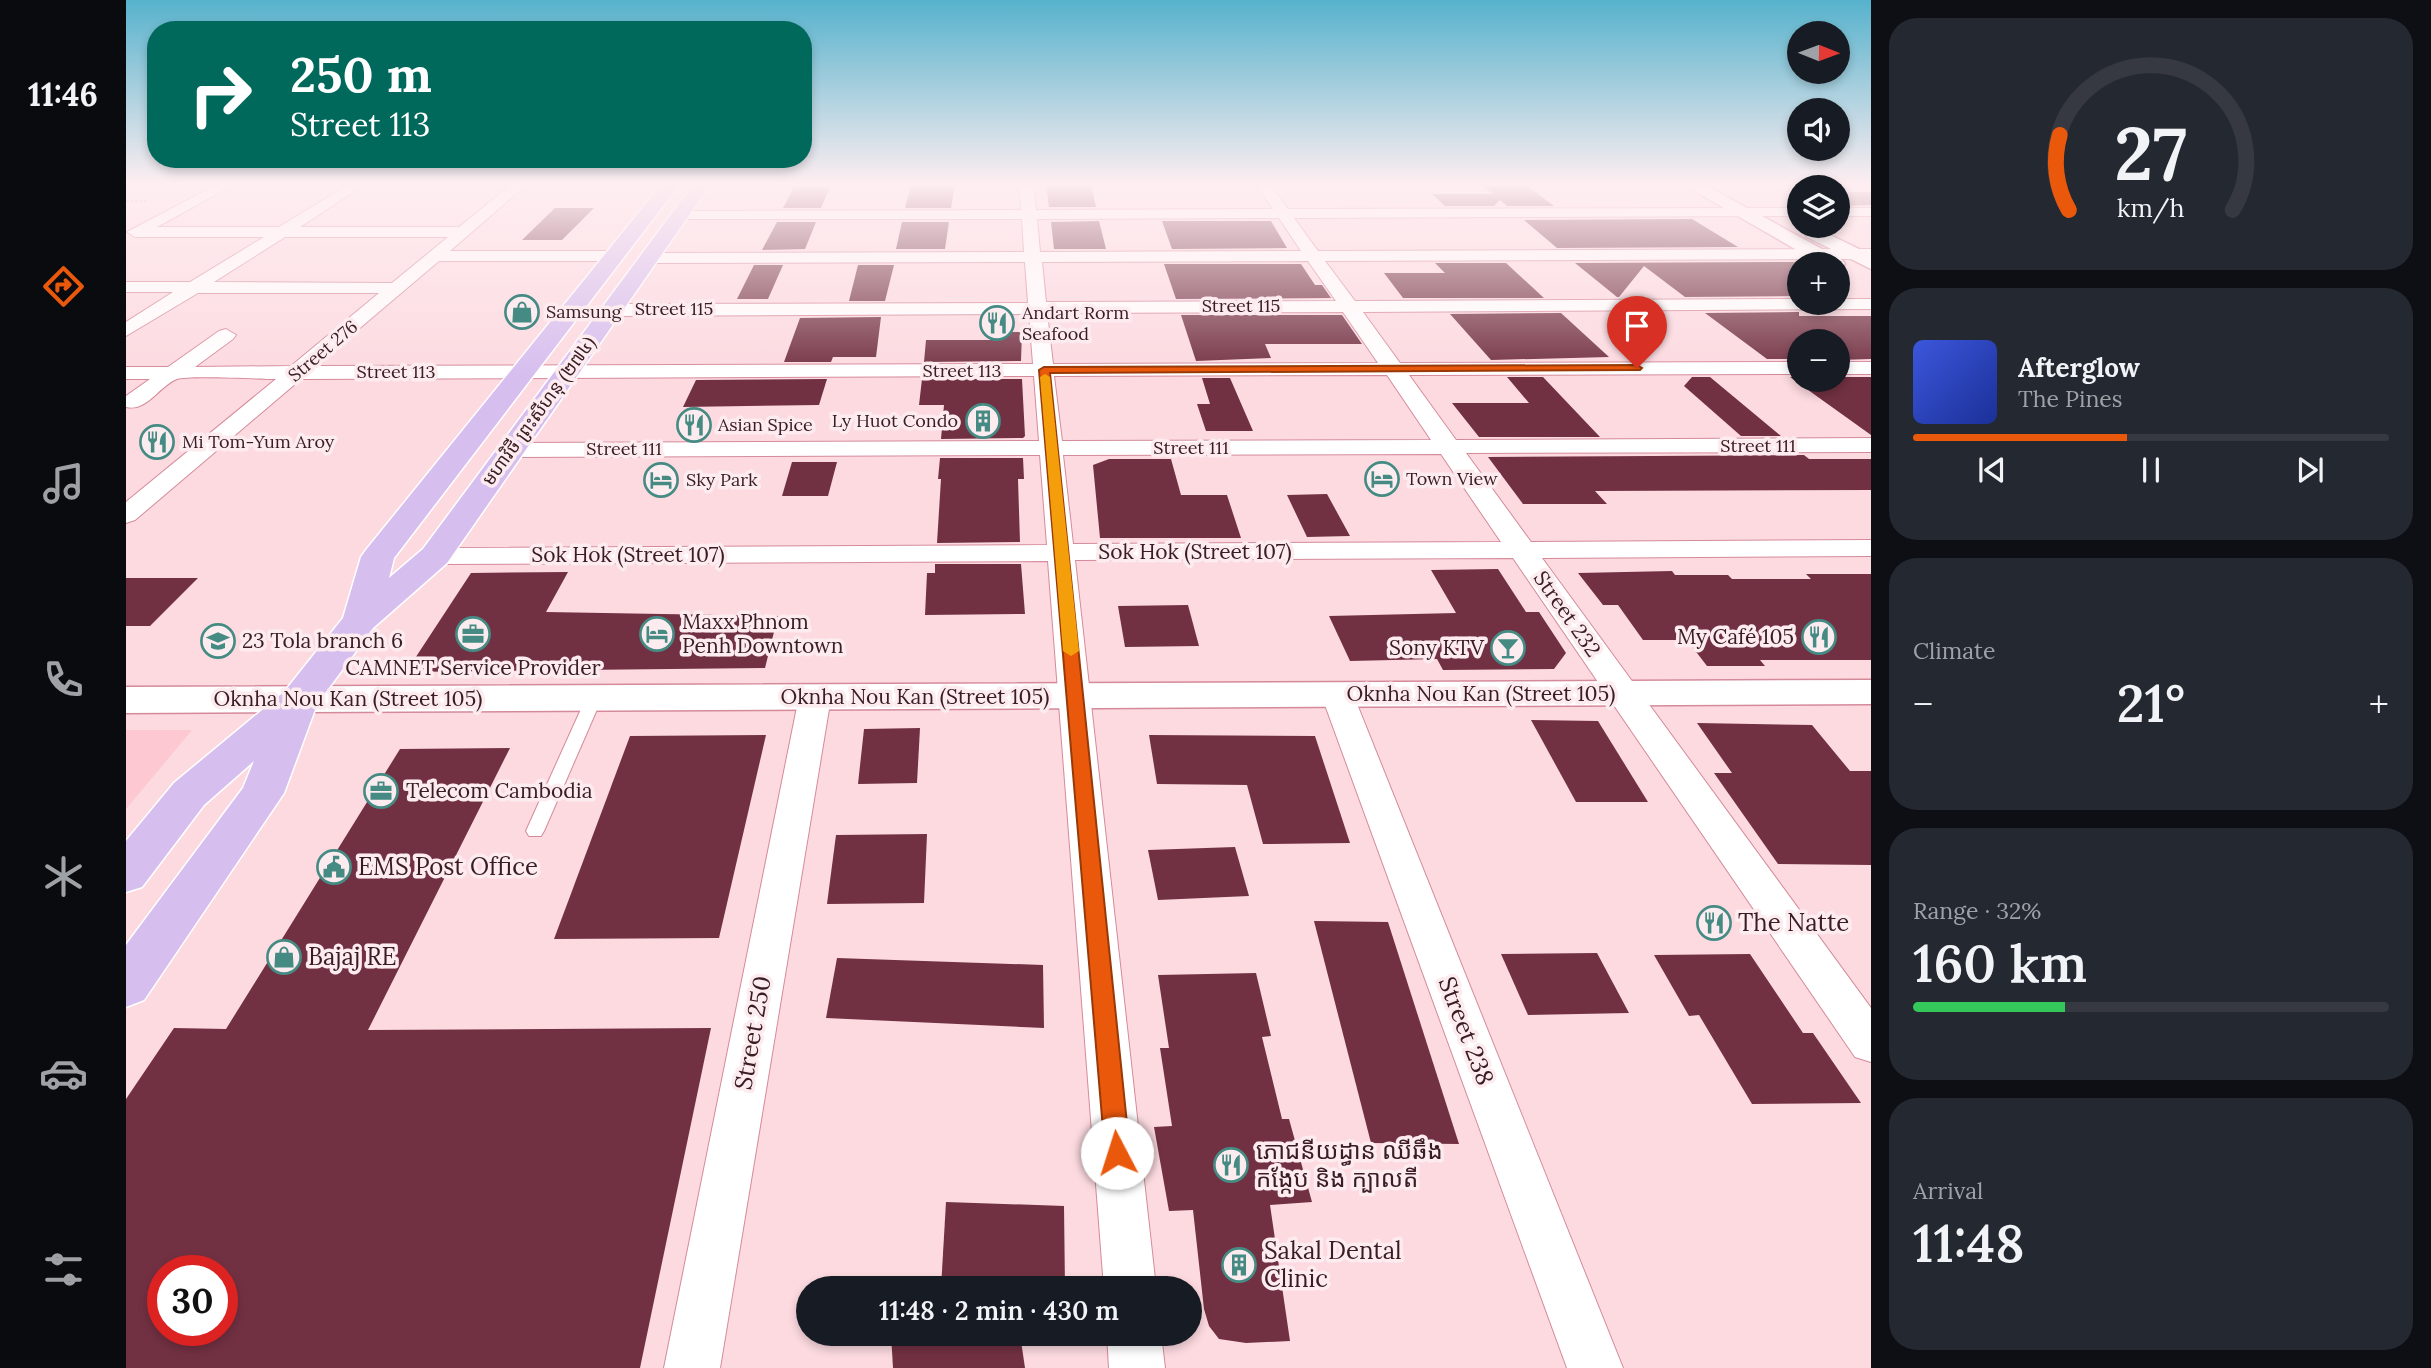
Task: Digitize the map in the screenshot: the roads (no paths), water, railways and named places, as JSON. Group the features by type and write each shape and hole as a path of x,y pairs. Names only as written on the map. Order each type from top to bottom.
{"main road":[{"name":"មហាវិថី ព្រះសីហនុ (២៧៤)","path":"360,620 378,556 620,249"},
{"name":"មហាវិថី ព្រះសីហនុ (២៧៤)","path":"126,874 189,794 299,700 360,620 435,556 655,249"},
{"name":"មហាវិថី ព្រះសីហនុ (២៧៤)","path":"126,985 262,793 299,700"}],"street":[{"path":"126,330 255,249"},
{"name":"Street 276","path":"126,515 444,249"},
{"path":"1033,249 1129,1276"},
{"name":"Street 232","path":"1308,249 1871,1043"},
{"path":"1837,249 1854,260 1871,284"},
{"path":"648,258 1787,254"},
{"path":"435,256 614,256"},
{"path":"126,287 397,288"},
{"name":"Street 115","path":"611,310 1871,304"},
{"path":"132,402 226,335"},
{"name":"Street 113","path":"126,373 1787,368"},
{"path":"1850,368 1871,368"},
{"name":"Street 111","path":"512,450 1871,445"},
{"name":"Sok Hok (Street 107)","path":"435,556 1871,548"},
{"name":"Oknha Nou Kan (Street 105)","path":"126,700 1871,692"},
{"name":"Street 238","path":"1337,694 1595,1368"},
{"name":"Street 250","path":"692,1368 815,697"},
{"path":"1135,1346 1137,1368"}],"lane":[{"path":"535,831 594,698"}],"place":[{"name":"Samsung","path":"522,312"},
{"name":"Andart Rorm Seafood","path":"997,323"},
{"name":"Ly Huot Condo","path":"983,421"},
{"name":"Asian Spice","path":"694,425"},
{"name":"Mi Tom-Yum Aroy","path":"157,442"},
{"name":"Town View","path":"1382,479"},
{"name":"Sky Park","path":"661,480"},
{"name":"CAMNET Service Provider","path":"473,634"},
{"name":"Maxx Phnom Penh Downtown","path":"657,634"},
{"name":"My Café 105","path":"1819,637"},
{"name":"23 Tola branch 6","path":"218,641"},
{"name":"Sony KTV","path":"1508,648"},
{"name":"Telecom Cambodia","path":"381,791"},
{"name":"EMS Post Office","path":"334,867"},
{"name":"The Natte","path":"1714,923"},
{"name":"Bajaj RE","path":"284,957"},
{"name":"ភោជនីយដ្ធាន ឈីឆឹង កង្កែប និង ក្បាលតី","path":"1231,1165"},
{"name":"Sakal Dental Clinic","path":"1239,1265"}]}
